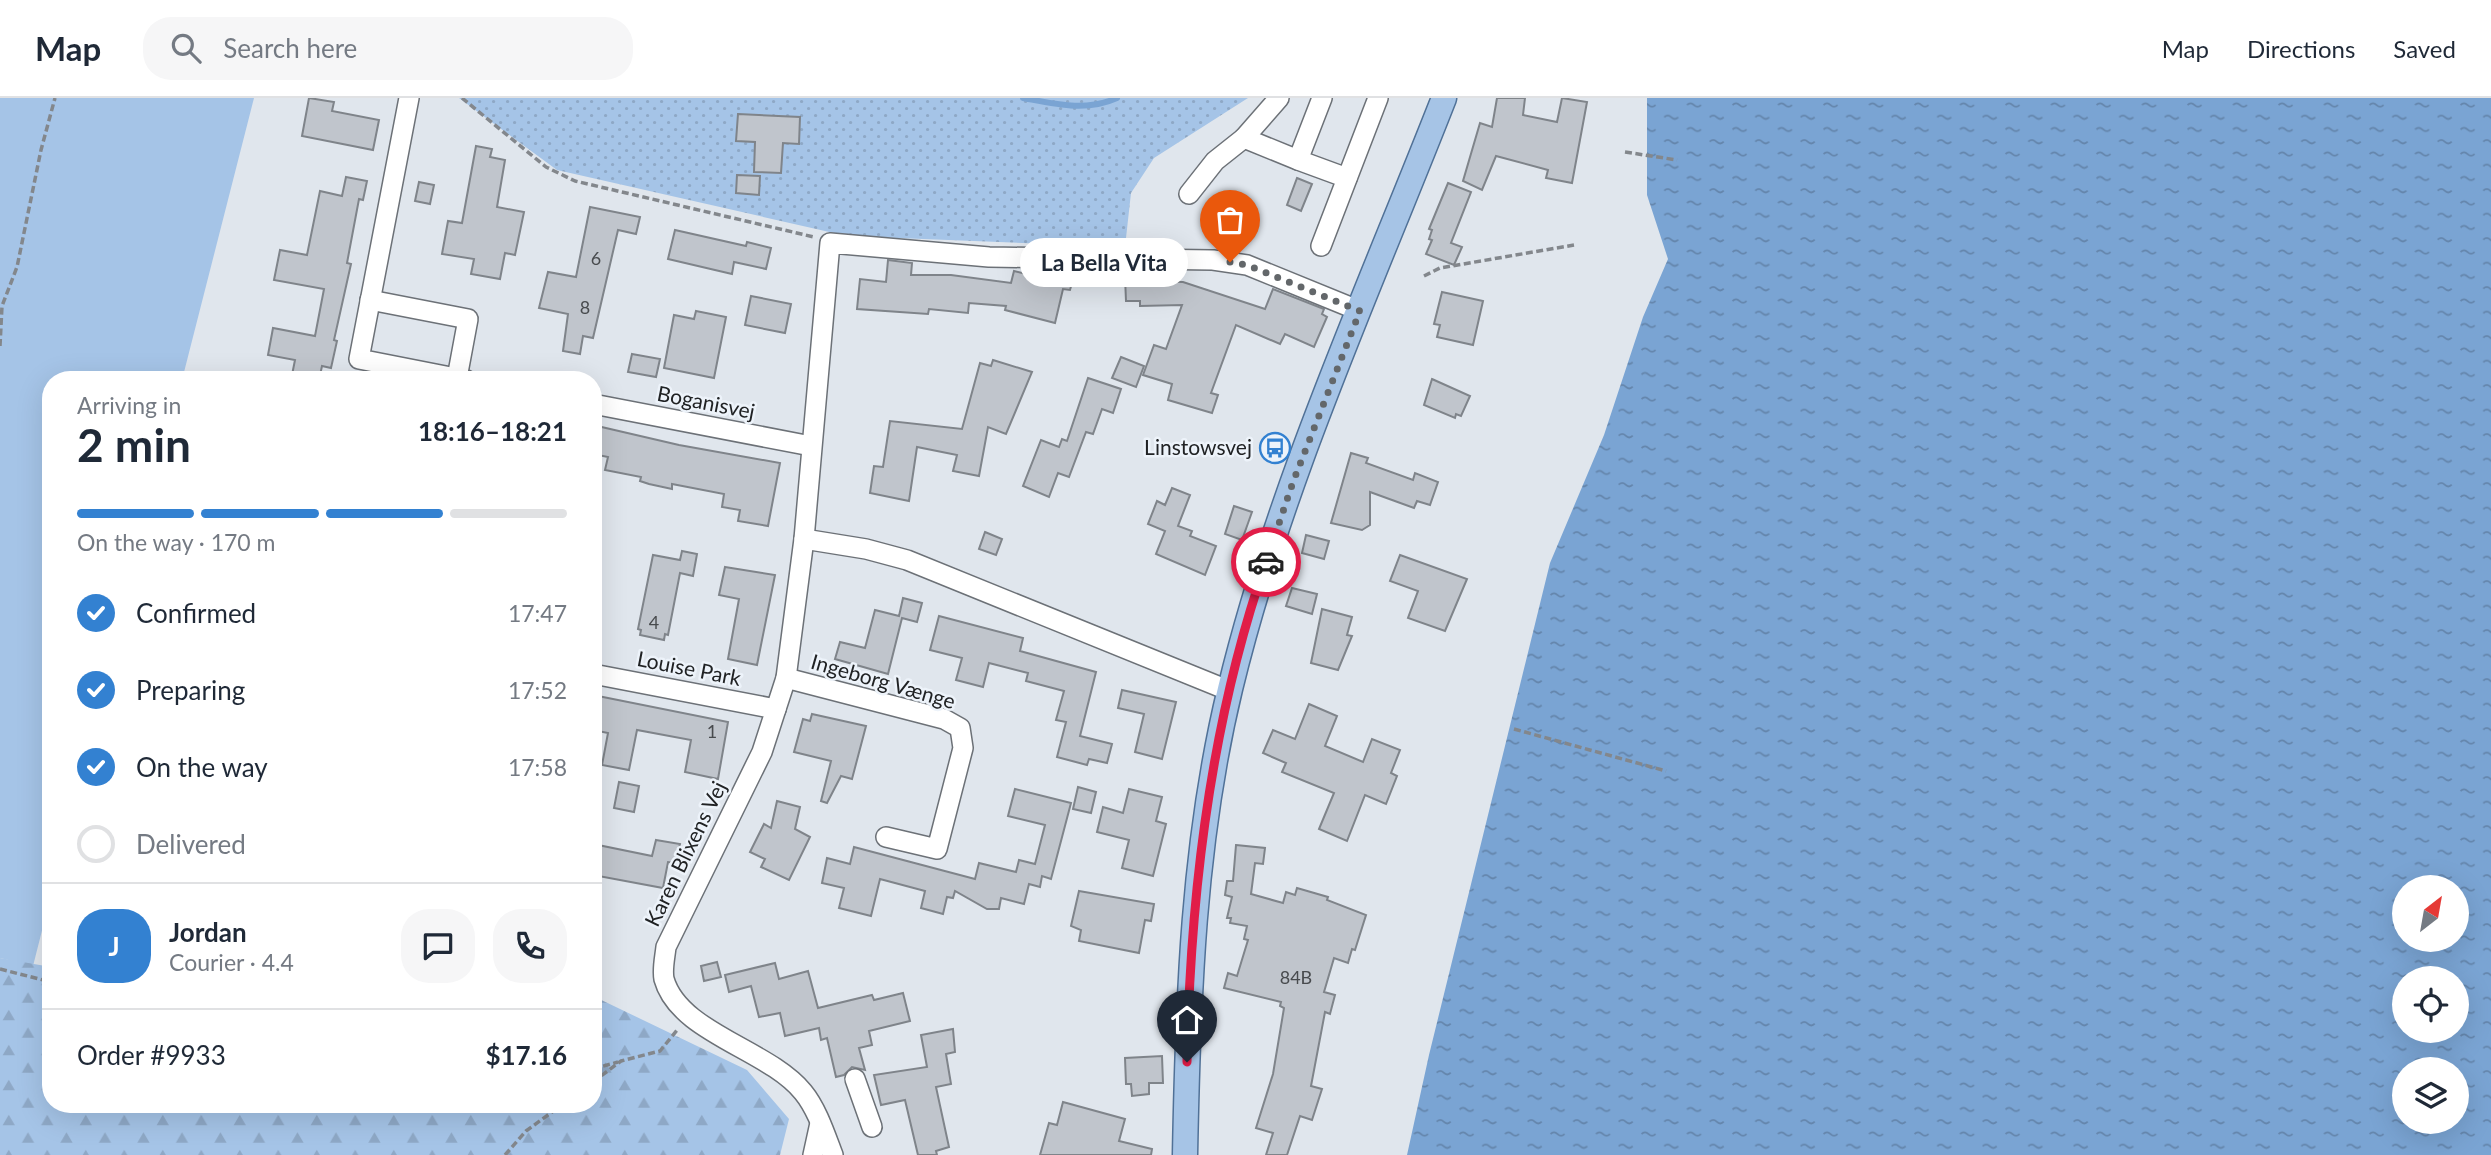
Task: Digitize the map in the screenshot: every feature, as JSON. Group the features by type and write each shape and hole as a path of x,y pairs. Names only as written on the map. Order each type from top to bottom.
{"main road":[{"path":"1185,1155 1191,942 1207,814 1230,691 1260,579 1293,482 1444,98"}],"street":[{"path":"409,98 359,359 421,371"},
{"path":"1189,194 1215,161 1244,138 1279,98"},
{"path":"1298,160 1322,98"},
{"path":"1321,246 1378,98"},
{"path":"1244,138 1347,178"},
{"path":"830,243 989,257 1213,260 1247,265 1360,311"},
{"name":"Karen Blixens Vej","path":"830,243 804,539 786,678 762,752 666,947 663,976 671,996 690,1015 777,1069 803,1092 833,1155"},
{"path":"370,300 468,319 463,371"},
{"name":"Boganisvej","path":"602,406 811,446"},
{"path":"804,539 866,548 908,561 1230,691"},
{"name":"Louise Park","path":"602,676 776,709"},
{"name":"Ingeborg Vænge","path":"786,678 944,719 960,729 962,748 937,849 886,837"},
{"path":"855,1079 872,1127"},
{"path":"813,1155 820,1123"}],"path":[{"path":"0,346 2,306 17,267 41,150 55,98"},
{"path":"462,98 546,167 575,181 830,243"},
{"path":"1625,152 1677,160"},
{"path":"1424,276 1440,268 1574,245"},
{"path":"1514,729 1666,771"},
{"path":"0,969 42,980"},
{"path":"602,1066 660,1051 690,1015"},
{"path":"602,1075 621,1061"},
{"path":"505,1155 526,1131 551,1113"}],"green space":[{"path":"0,98 254,98 184,371 42,371 42,930 33,966 0,958"},
{"path":"459,98 1248,98 1154,158 1131,193 1125,247 847,236 557,170"},
{"path":"0,958 42,965 42,1113 602,1113 602,1000 747,1070 789,1119 780,1155 0,1155"}],"water":[{"path":"1647,98 2491,98 2491,1155 1407,1155 1550,563 1604,435 1643,317 1668,259 1647,195"}],"building":[{"path":"309,98 334,102 332,111 379,120 373,150 302,136"},
{"path":"1497,98 1525,98 1523,115 1557,122 1562,98 1587,102 1572,183 1546,178 1548,170 1496,156 1482,190 1463,181 1480,123 1492,127"},
{"path":"738,114 800,117 799,144 783,143 781,173 754,172 755,142 736,141"},
{"path":"476,146 492,149 490,157 505,160 497,207 524,212 515,255 505,253 500,279 471,274 474,259 442,254 448,221 462,223"},
{"path":"737,175 760,176 759,195 736,193"},
{"path":"346,177 367,181 363,200 359,199 347,263 351,264 334,340 337,341 331,368 322,366 321,371 293,371 295,360 268,355 273,328 315,336 324,289 274,280 280,250 307,255 320,191 342,196"},
{"path":"1297,178 1312,184 1301,211 1287,205"},
{"path":"419,182 434,185 430,204 415,201"},
{"path":"1448,183 1471,192 1451,243 1462,247 1454,265 1426,254 1432,240 1429,239 1432,230 1429,229"},
{"path":"590,207 640,217 636,234 618,230 593,338 583,336 580,354 563,351 568,314 539,308 548,272 576,277"},
{"path":"675,230 746,246 747,242 771,248 766,269 734,262 732,274 668,259"},
{"path":"888,260 912,263 911,275 951,275 1011,283 1014,271 1043,278 1045,270 1074,276 1070,290 1063,289 1055,323 1005,310 1006,306 969,303 968,313 929,309 928,314 857,309 860,279 886,282"},
{"path":"1146,276 1146,281 1183,282 1265,309 1273,289 1324,309 1322,314 1327,317 1314,347 1285,334 1280,344 1236,325 1211,393 1218,395 1212,413 1168,400 1172,384 1143,375 1154,345 1166,349 1182,305 1140,306 1140,301 1126,301 1125,277"},
{"path":"1442,292 1483,301 1473,345 1437,337 1440,325 1434,324"},
{"path":"751,296 791,304 785,333 745,325"},
{"path":"696,311 726,317 714,378 664,368 674,315 694,319"},
{"path":"632,354 660,359 656,377 628,372"},
{"path":"1121,357 1144,366 1136,387 1112,378"},
{"path":"993,360 1032,372 1006,434 988,427 979,476 953,471 957,455 917,447 909,501 870,493 874,466 883,467 890,421 962,429 980,363 991,366"},
{"path":"1088,378 1121,389 1113,413 1102,409 1093,434 1086,432 1069,477 1058,473 1049,497 1023,486 1041,440 1059,447 1062,439 1067,441"},
{"path":"1432,379 1470,396 1461,416 1456,414 1455,418 1424,405"},
{"path":"602,427 679,445 780,463 768,526 738,521 740,510 722,507 724,494 672,484 672,489 640,481 641,477 605,470 608,457 602,456"},
{"path":"1351,453 1368,458 1366,463 1413,480 1415,473 1438,482 1430,505 1417,501 1414,508 1370,492 1370,525 1362,530 1331,523"},
{"path":"1172,488 1190,495 1178,526 1192,531 1190,536 1216,546 1205,575 1156,554 1165,531 1148,524 1157,501 1165,505"},
{"path":"1234,506 1252,512 1242,540 1225,534"},
{"path":"985,532 1002,539 996,555 979,549"},
{"path":"1306,535 1329,541 1324,559 1302,553"},
{"path":"682,551 697,554 693,576 680,573 668,635 665,634 664,640 640,635 641,630 638,629 653,555 680,560"},
{"path":"1400,555 1467,579 1445,631 1408,618 1418,591 1390,581"},
{"path":"725,567 775,575 757,665 728,659 739,599 719,595"},
{"path":"1292,588 1317,594 1312,614 1286,606"},
{"path":"903,598 922,603 917,622 902,618 888,674 835,659 840,642 865,648 875,610 899,616"},
{"path":"1322,609 1352,617 1347,635 1352,636 1338,670 1311,663"},
{"path":"939,616 1023,638 1020,651 1096,672 1080,736 1112,744 1107,763 1089,759 1087,765 1057,757 1066,722 1056,720 1064,691 1026,681 1028,673 989,663 983,687 956,680 962,658 930,650"},
{"path":"1122,690 1176,702 1162,759 1135,752 1144,714 1118,708"},
{"path":"602,697 728,722 718,779 685,772 691,740 637,730 629,770 602,765 608,733 602,732"},
{"path":"1309,704 1337,716 1325,746 1363,762 1372,739 1400,750 1391,773 1397,776 1386,804 1365,795 1347,841 1319,829 1334,793 1282,772 1286,763 1263,753 1273,730 1295,739"},
{"path":"812,714 866,726 852,779 841,776 827,803 821,801 831,761 794,752 803,719 810,721"},
{"path":"619,782 639,786 634,812 614,808"},
{"path":"1078,787 1096,792 1091,813 1073,809"},
{"path":"1015,789 1071,803 1051,879 1042,876 1040,887 1029,884 1024,904 1001,898 999,909 987,909 955,891 953,898 947,897 943,914 921,908 925,891 880,879 871,916 839,908 844,888 822,883 827,858 850,864 854,847 975,879 979,863 1016,872 1019,860 1035,864 1045,825 1008,816"},
{"path":"1129,789 1162,797 1156,821 1166,824 1153,876 1122,868 1129,840 1097,832 1103,807 1123,813"},
{"path":"777,801 800,807 795,829 810,837 789,880 761,867 765,859 750,852 764,824 771,828"},
{"path":"656,840 680,844 676,863 668,862 663,888 602,877 602,846 652,856"},
{"path":"1236,845 1265,848 1263,864 1255,863 1251,894 1283,903 1286,892 1295,895 1297,888 1328,897 1327,900 1366,915 1348,963 1334,958 1324,992 1335,995 1330,1014 1325,1012 1311,1086 1322,1089 1312,1120 1300,1116 1287,1155 1266,1155 1273,1133 1256,1128 1273,1074 1284,1008 1280,1006 1281,1002 1224,988 1228,973 1237,976 1248,940 1244,939 1247,926 1230,923 1231,918 1227,918 1232,897 1225,895 1227,881 1233,881"},
{"path":"1079,891 1154,904 1151,921 1145,920 1139,953 1079,941 1081,930 1071,926"},
{"path":"717,962 721,977 704,981 701,966"},
{"path":"775,963 779,979 808,971 818,1008 872,995 874,1000 903,993 910,1021 869,1031 872,1045 859,1048 865,1070 852,1067 844,1075 836,1077 827,1038 821,1040 819,1028 785,1036 780,1013 759,1017 751,986 729,992 725,975"},
{"path":"953,1029 955,1052 946,1054 951,1084 936,1087 949,1147 936,1151 937,1155 918,1155 905,1100 881,1105 874,1075 927,1067 921,1035"},
{"path":"1162,1056 1163,1083 1149,1083 1149,1094 1132,1096 1131,1084 1126,1084 1125,1058"},
{"path":"1063,1102 1125,1119 1119,1141 1152,1149 1151,1155 1040,1155 1049,1123 1057,1125"}],"waterway":[{"path":"1023,98 1082,106 1117,98"}],"way so far":[{"path":"1230,262 1247,265 1360,311 1293,482 1266,562"}],"place":[{"name":"La Bella Vita","path":"1230,262"},
{"name":"Linstowsvej","path":"1275,448"}],"route":[{"path":"1187,1062 1191,942 1207,814 1230,691 1266,562"}]}
